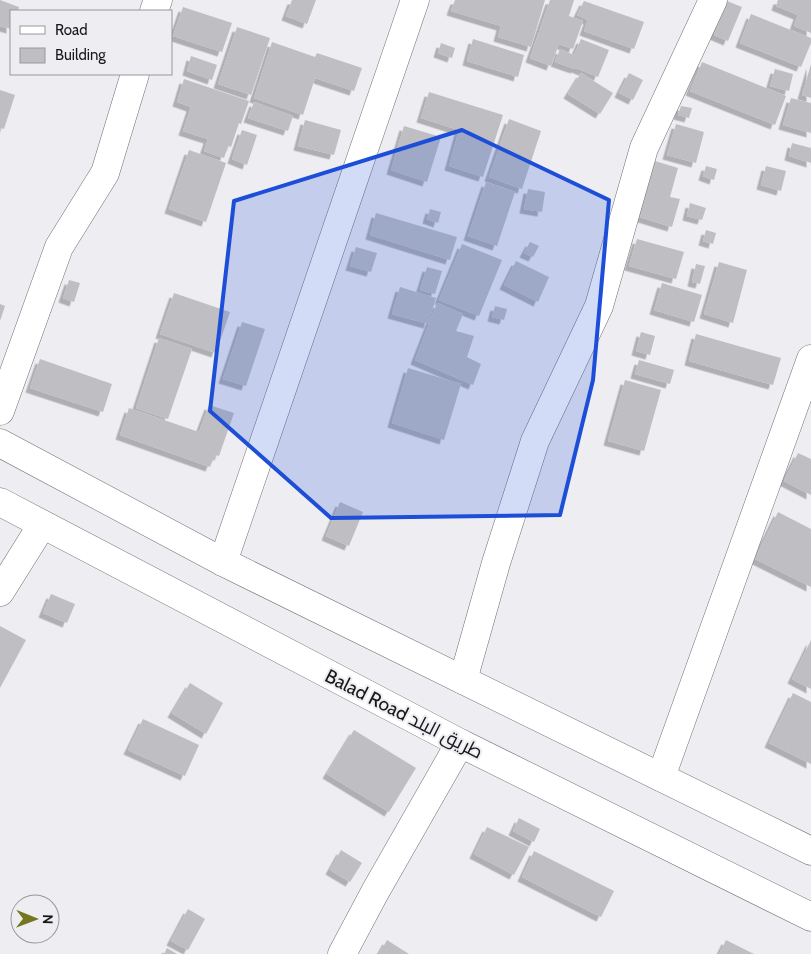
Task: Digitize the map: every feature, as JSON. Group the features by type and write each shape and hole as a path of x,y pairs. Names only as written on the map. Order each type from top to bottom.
{"main road":[{"path":"222,562 415,0"},
{"path":"463,680 496,563 535,441 599,306 644,148 713,0"},
{"path":"0,411 59,247 105,173 136,75"},
{"path":"661,777 811,359"},
{"path":"0,443 222,562 811,851"},
{"name":"Balad Road طريق البلد","path":"0,502 460,744 811,917"},
{"path":"0,592 42,525"},
{"path":"342,954 375,892 460,744"}],"highlighted area":[{"path":"462,130 609,200 593,380 560,515 331,518 210,411 234,201"}],"building":[{"path":"0,0 19,7 18,10 10,10 10,29 0,26"},
{"path":"292,0 316,0 307,24 286,16"},
{"path":"455,0 545,0 531,47 498,37 501,26 451,11"},
{"path":"550,0 574,0 569,16 583,21 573,49 559,44 551,66 530,58"},
{"path":"778,0 811,0 811,33 794,26 798,15 776,6"},
{"path":"584,1 644,22 634,49 584,31 588,20 577,15"},
{"path":"727,1 742,7 728,41 714,35"},
{"path":"183,7 232,23 222,52 173,36"},
{"path":"751,14 811,38 811,43 801,67 740,43"},
{"path":"237,27 270,38 251,95 218,84"},
{"path":"473,39 524,55 518,77 467,61"},
{"path":"581,39 609,50 598,77 555,62 560,49 574,55"},
{"path":"272,42 315,57 317,53 362,68 354,91 315,78 303,115 254,98"},
{"path":"441,43 455,48 452,58 438,53"},
{"path":"191,56 217,65 212,80 187,71"},
{"path":"702,62 786,96 775,125 690,91"},
{"path":"811,64 811,98 802,95"},
{"path":"775,69 793,74 789,91 770,86"},
{"path":"581,73 613,93 600,114 568,94"},
{"path":"629,73 643,80 633,100 619,93"},
{"path":"184,79 249,101 231,147 228,146 224,158 204,151 208,139 183,131 191,107 177,102"},
{"path":"0,90 15,95 4,129 0,128"},
{"path":"429,92 503,115 483,177 449,166 459,130 421,118"},
{"path":"791,98 811,103 811,133 783,125"},
{"path":"254,102 293,116 288,131 248,118"},
{"path":"681,106 692,108 689,118 678,115"},
{"path":"509,119 541,131 522,189 489,177"},
{"path":"305,120 341,130 334,155 298,146"},
{"path":"676,124 704,132 696,163 667,155"},
{"path":"404,126 441,137 427,182 391,170"},
{"path":"242,130 257,135 247,165 232,159"},
{"path":"792,143 811,148 811,163 789,156"},
{"path":"189,150 226,163 206,222 169,209"},
{"path":"655,161 678,168 670,197 680,199 672,227 636,216 643,189 647,190"},
{"path":"706,166 717,169 714,180 703,176"},
{"path":"766,166 786,171 781,191 761,185"},
{"path":"486,182 515,192 497,246 468,236"},
{"path":"528,189 545,192 542,212 524,209"},
{"path":"690,203 706,208 702,220 687,216"},
{"path":"430,209 441,212 438,223 427,219"},
{"path":"376,213 457,237 450,260 370,235"},
{"path":"706,230 716,233 713,244 703,241"},
{"path":"637,239 684,252 676,279 629,266"},
{"path":"530,242 539,246 533,257 524,253"},
{"path":"462,244 502,260 479,316 439,300"},
{"path":"356,247 377,253 371,272 350,266"},
{"path":"516,261 549,277 538,302 504,285"},
{"path":"719,262 747,270 733,323 704,314"},
{"path":"696,264 705,266 700,284 692,282"},
{"path":"427,267 442,271 435,294 420,290"},
{"path":"69,280 80,283 74,302 63,298"},
{"path":"662,283 702,295 694,322 654,310"},
{"path":"400,287 436,298 428,324 392,314"},
{"path":"174,293 230,312 216,353 160,334"},
{"path":"437,303 463,314 456,331 474,336 467,357 481,364 473,385 415,360"},
{"path":"0,304 5,306 0,321"},
{"path":"495,306 507,309 504,320 492,317"},
{"path":"242,322 265,329 246,386 223,379"},
{"path":"641,332 655,336 650,355 636,351"},
{"path":"696,334 781,358 773,385 689,361"},
{"path":"159,338 192,349 168,419 136,408"},
{"path":"40,359 112,384 103,412 30,388"},
{"path":"639,360 674,370 670,384 635,374"},
{"path":"408,368 461,384 444,440 392,423"},
{"path":"625,380 661,390 644,451 608,441"},
{"path":"209,405 234,413 219,456 215,455 210,467 120,435 129,408 199,432"},
{"path":"798,453 811,459 811,495 784,481"},
{"path":"340,502 363,512 349,546 326,536"},
{"path":"778,512 811,529 811,587 755,559"},
{"path":"51,594 75,604 67,623 43,613"},
{"path":"0,626 26,640 0,688"},
{"path":"811,640 811,689 792,679"},
{"path":"190,683 223,703 206,734 172,713"},
{"path":"793,693 811,702 811,764 769,743"},
{"path":"143,719 199,745 185,776 128,750"},
{"path":"354,730 416,768 389,812 327,774"},
{"path":"519,818 540,829 534,842 513,831"},
{"path":"487,827 529,847 514,875 474,854"},
{"path":"341,850 362,863 350,882 330,870"},
{"path":"534,851 614,891 601,917 522,877"},
{"path":"188,909 205,919 188,950 171,941"},
{"path":"387,940 409,954 379,954"},
{"path":"726,940 754,954 719,954"},
{"path":"167,948 177,954 164,954"}]}
